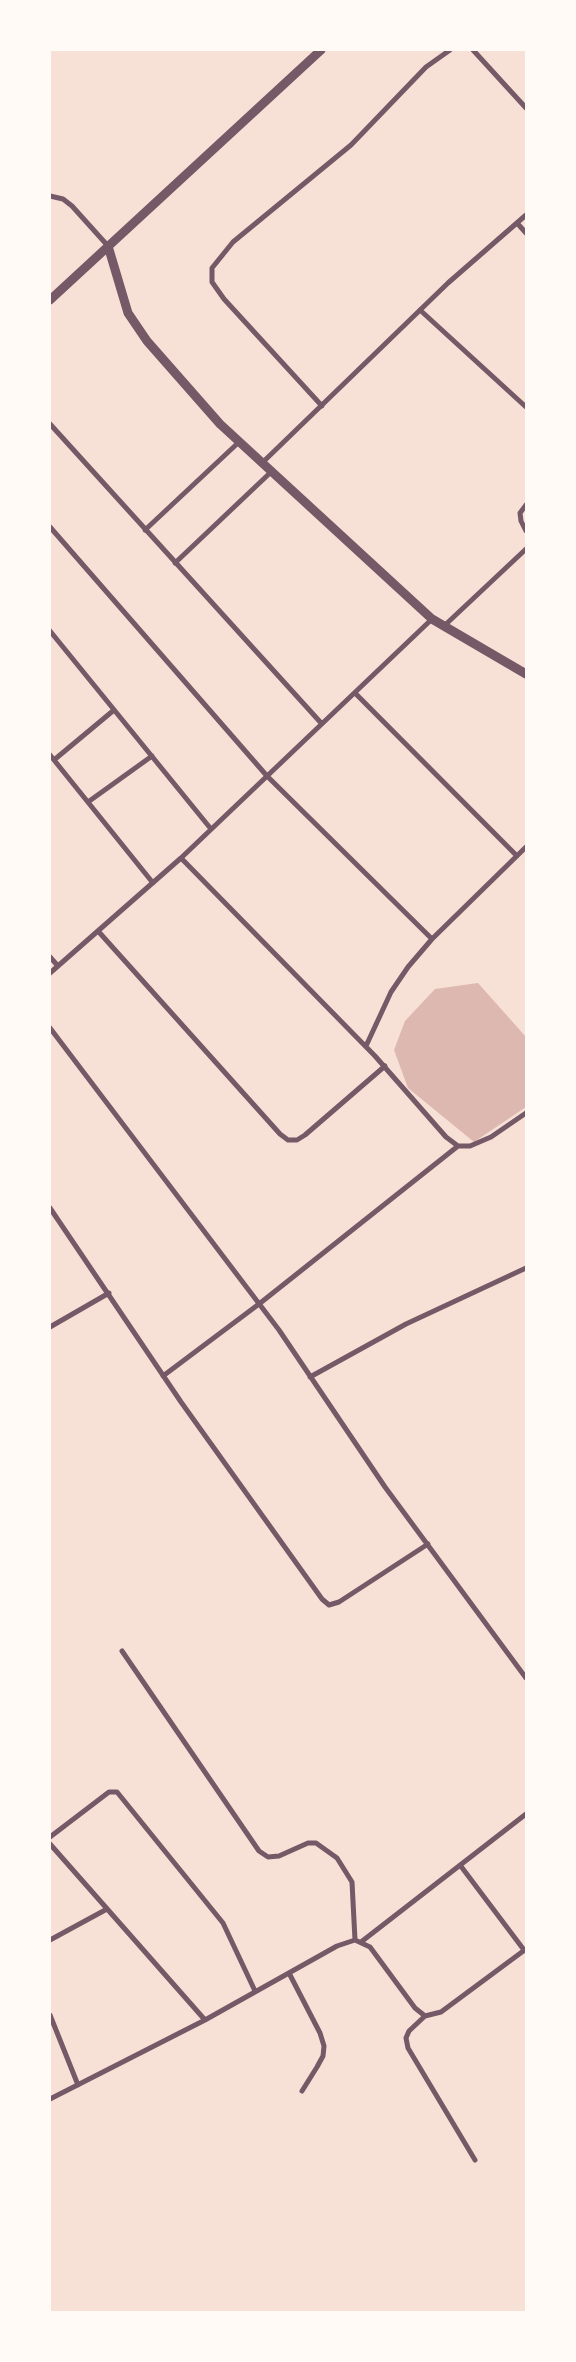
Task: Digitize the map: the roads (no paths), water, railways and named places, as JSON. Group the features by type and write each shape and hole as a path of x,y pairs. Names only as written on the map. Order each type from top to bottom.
{"street":[{"path":"50,300 321,50"},
{"path":"322,406 224,299 212,282 212,268 233,242 351,145 426,67 450,50"},
{"path":"473,50 526,108"},
{"path":"50,196 63,199 72,206 108,246 128,313 147,342 220,424 432,619 526,674"},
{"path":"262,463 420,310 526,215"},
{"path":"517,223 526,233"},
{"path":"420,310 526,407"},
{"path":"50,424 322,724"},
{"path":"145,530 239,442"},
{"path":"175,563 271,472"},
{"path":"526,505 520,513 521,521 526,531"},
{"path":"50,527 267,776 432,939"},
{"path":"444,626 526,549"},
{"path":"50,973 181,858 432,619"},
{"path":"50,632 212,829"},
{"path":"354,693 516,856"},
{"path":"114,710 52,757 153,883"},
{"path":"88,802 152,756"},
{"path":"366,1046 391,992 408,967 432,939 526,847"},
{"path":"181,858 366,1046 446,1137 458,1146 470,1146 491,1137 526,1113"},
{"path":"98,931 280,1134 288,1140 297,1140 305,1135 384,1066"},
{"path":"50,957 58,966"},
{"path":"50,1028 259,1304 428,1544 526,1678"},
{"path":"164,1376 259,1304 458,1146"},
{"path":"50,1208 241,1488 322,1599 329,1605 339,1602 428,1544"},
{"path":"310,1377 406,1324 526,1268"},
{"path":"50,1326 109,1292"},
{"path":"122,1651 259,1851 268,1857 279,1856 308,1843 316,1843 337,1858 352,1882 355,1940"},
{"path":"50,1837 109,1792 117,1792 223,1923 255,1991"},
{"path":"361,1942 526,1814"},
{"path":"50,1844 204,2020"},
{"path":"460,1865 525,1949 441,2012 425,2016 409,2031 406,2038 408,2048 475,2160"},
{"path":"50,1940 107,1909"},
{"path":"50,2099 204,2020 337,1946 355,1940 370,1947 415,2008 425,2016"},
{"path":"289,1972 320,2033 324,2046 323,2056 302,2091"},
{"path":"50,2015 78,2085"}]}
